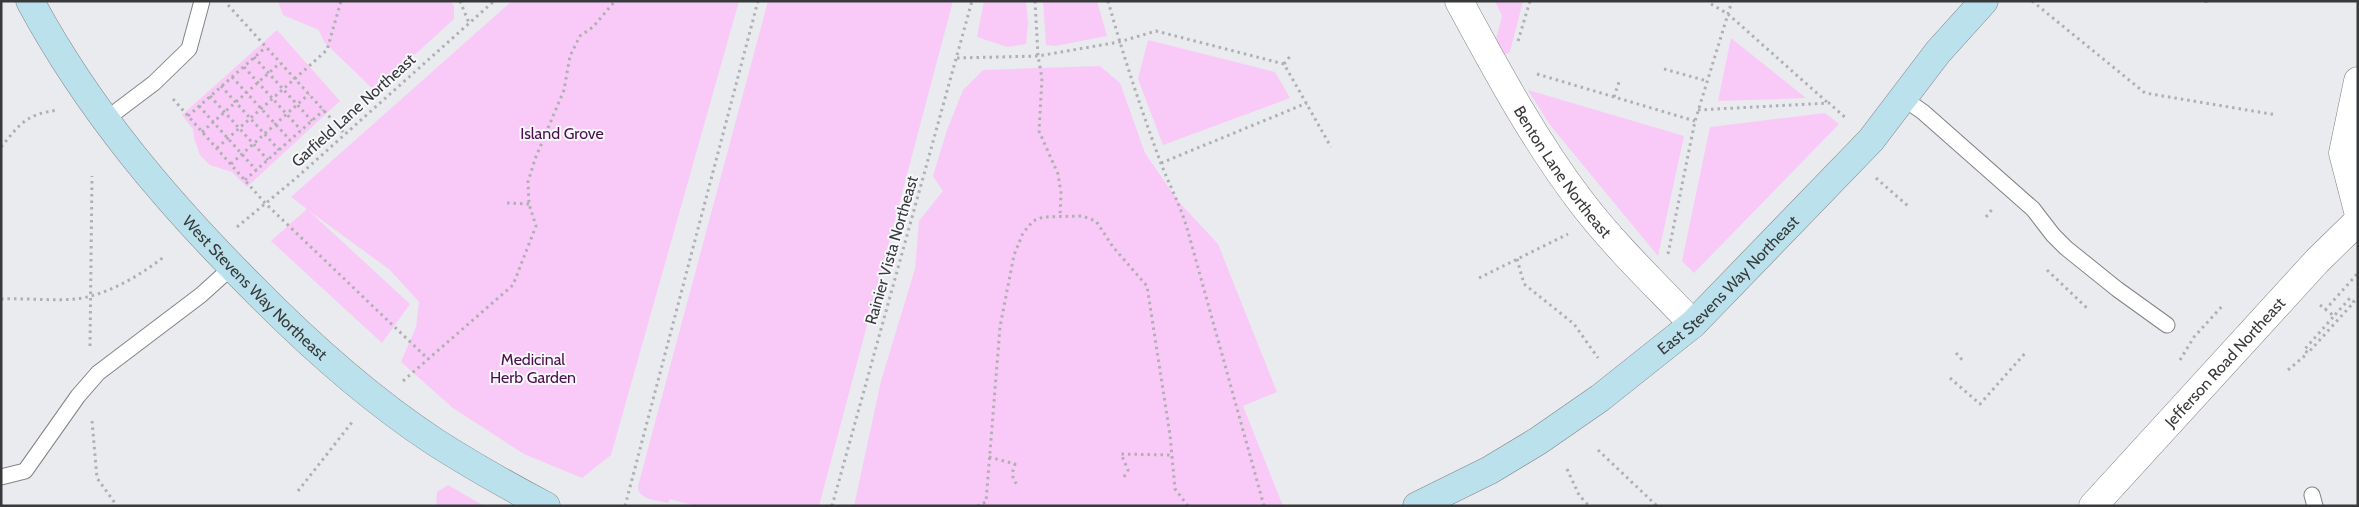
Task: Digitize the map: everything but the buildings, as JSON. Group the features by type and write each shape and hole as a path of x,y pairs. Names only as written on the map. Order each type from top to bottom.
{"street":[{"name":"West Stevens Way Northeast","path":"30,1 76,78 104,120 152,180 232,267 304,337 378,401 434,441 492,477 546,506"},
{"name":"Benton Lane Northeast","path":"1459,1 1506,72 1532,132 1583,204 1611,238 1692,324"},
{"name":"East Stevens Way Northeast","path":"1417,506 1490,470 1538,441 1600,398 1692,324 1871,140 1974,4"},
{"path":"2358,81 2343,153 2358,211"},
{"name":"Jefferson Road Northeast","path":"2094,506 2317,261 2358,221"}],"lane":[{"path":"104,120 154,83 189,49 202,1"},
{"path":"1903,98 1922,112 2033,209 2053,235 2066,248 2167,326"},
{"path":"1,478 26,471 78,396 98,373 201,295 232,267"}],"path":[{"path":"216,148 327,50 342,1"},
{"path":"460,1 469,23"},
{"name":"Garfield Lane Northeast","path":"234,229 345,134 494,1"},
{"path":"399,384 513,285 536,226 529,204 528,182 535,159 564,90 570,56 580,36 593,27 615,1"},
{"path":"625,506 758,1"},
{"name":"Rainier Vista Northeast","path":"832,506 972,1"},
{"path":"1035,1 1038,56 1042,78 1040,131 1058,174 1061,193 1060,216"},
{"path":"1108,1 1119,42 1161,163 1178,200 1187,228 1264,506"},
{"path":"1530,1 1506,72 1614,97 1695,121"},
{"path":"1666,264 1695,121 1732,1"},
{"path":"2032,1 2145,93 2277,115"},
{"path":"227,4 345,134"},
{"path":"1710,4 1728,14 1852,123"},
{"path":"957,58 1038,56 1119,42 1156,32 1284,64 1331,147"},
{"path":"188,116 266,47"},
{"path":"1284,64 1291,55"},
{"path":"254,57 312,120"},
{"path":"202,132 280,63"},
{"path":"244,66 301,130"},
{"path":"1664,69 1707,81"},
{"path":"232,77 290,140"},
{"path":"1614,97 1619,82"},
{"path":"221,86 279,150"},
{"path":"231,164 309,94"},
{"path":"210,96 268,160"},
{"path":"176,103 265,203 428,359"},
{"path":"1161,163 1307,103"},
{"path":"1698,110 1829,104"},
{"path":"199,106 256,170"},
{"path":"1,147 22,122 38,112 62,109"},
{"path":"245,180 324,110"},
{"path":"90,354 92,176"},
{"path":"1875,177 1908,206"},
{"path":"507,203 529,204"},
{"path":"1986,217 1996,205"},
{"path":"977,506 986,502 1000,327 1014,254 1023,233 1033,221 1043,217 1082,216 1096,221 1112,247 1147,286 1170,435 1170,455 1175,490 1188,506"},
{"path":"1479,278 1568,234 1575,241"},
{"path":"1,298 75,299 140,276 165,256"},
{"path":"1517,259 1524,284 1574,324 1602,363"},
{"path":"2047,270 2088,309"},
{"path":"2326,310 2358,273"},
{"path":"2288,370 2340,322 2354,302 2350,298 2338,311"},
{"path":"2180,360 2194,337 2224,304"},
{"path":"2308,353 2304,350 2334,316"},
{"path":"1950,378 1980,404 2027,351"},
{"path":"1956,353 1964,362"},
{"path":"92,418 96,478 117,506"},
{"path":"298,491 353,420"},
{"path":"1598,450 1657,506"},
{"path":"1124,477 1128,470 1121,454 1170,455"},
{"path":"989,457 1016,464 1012,473 1013,480 1019,487"},
{"path":"1567,469 1579,495 1588,504"},
{"path":"1580,506 1588,504"}],"green space":[{"path":"278,1 451,1 454,6 454,19 375,91 324,42 319,30 283,15"},
{"name":"Island Grove","path":"512,1 739,1 611,455 582,478 524,454 453,408 401,362 416,327 419,302 390,270 308,210 410,304 382,343 271,241 307,209 291,197"},
{"path":"768,1 953,1 819,506 696,506 670,499 668,503 645,497 639,491 638,486"},
{"path":"984,1 1026,1 1028,23 1026,44 1007,47 977,37"},
{"path":"1043,1 1097,1 1107,36 1055,46 1046,45"},
{"path":"1495,1 1523,1 1510,52 1504,55 1496,39 1502,16"},
{"path":"277,30 340,101 247,187 232,172 210,165 200,155 193,129 182,115"},
{"path":"1731,38 1806,98 1718,101"},
{"path":"1148,40 1275,72 1290,98 1163,145 1138,79"},
{"path":"1100,66 1120,83 1145,153 1178,201 1218,244 1277,392 1243,406 1283,506 854,506 881,381 915,269 919,221 943,191 933,176 947,130 963,90 983,70"},
{"path":"1528,90 1684,136 1658,256 1550,125"},
{"path":"1825,113 1839,124 1694,273 1682,261 1710,127"},
{"path":"448,485 484,506 436,506 437,492"}],"park label":[{"name":"Medicinal Herb Garden","path":"533,368"}]}
